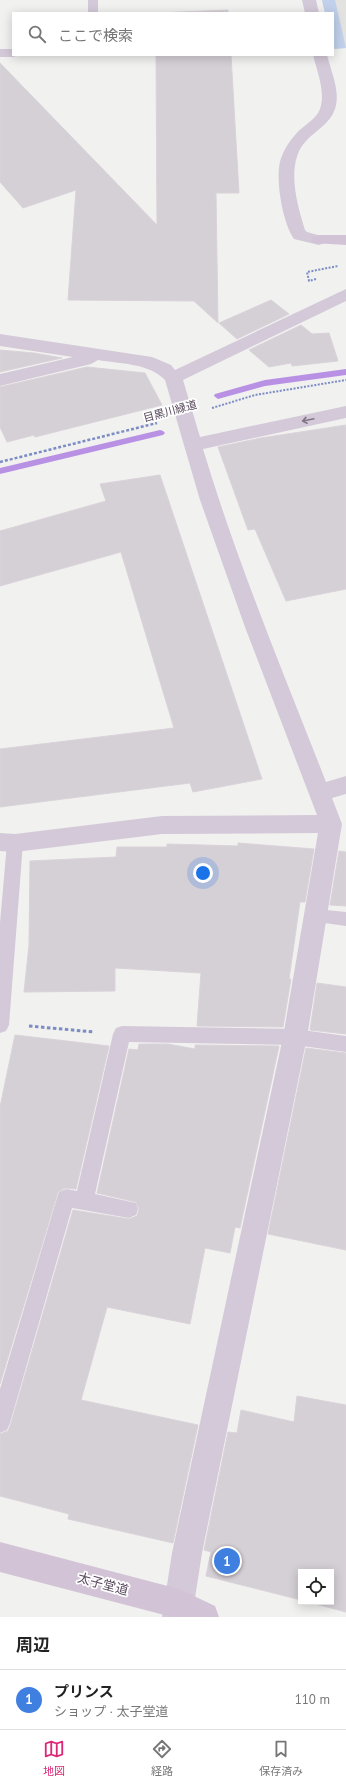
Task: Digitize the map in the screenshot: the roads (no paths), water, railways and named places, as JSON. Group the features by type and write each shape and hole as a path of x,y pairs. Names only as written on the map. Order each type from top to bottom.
{"street":[{"path":"309,0 312,12"},
{"path":"0,54 12,53"},
{"path":"320,56 330,97 328,108 319,122 298,141 291,154 287,168 291,204 296,228 300,236 319,240 346,240"},
{"path":"173,378 346,294"},
{"path":"0,340 152,363 165,369 173,378 192,445 223,537 318,793 331,824 295,1037 189,1546 178,1610"},
{"path":"0,380 102,355"},
{"path":"192,445 346,412"},
{"path":"318,793 346,785"},
{"path":"7,842 162,825 331,824"},
{"name":"太子堂道","path":"0,1557 204,1617"}],"lane":[{"path":"93,0 93,12"},
{"path":"0,1024 7,842"},
{"path":"316,916 346,919"},
{"path":"84,1202 122,1034 295,1037 346,1044"},
{"path":"0,1423 66,1198 129,1209"}],"waterway":[{"path":"218,396 265,383 346,372"},
{"path":"0,471 160,433"}],"place":[{"name":"プリンス","path":"227,1561"}]}
